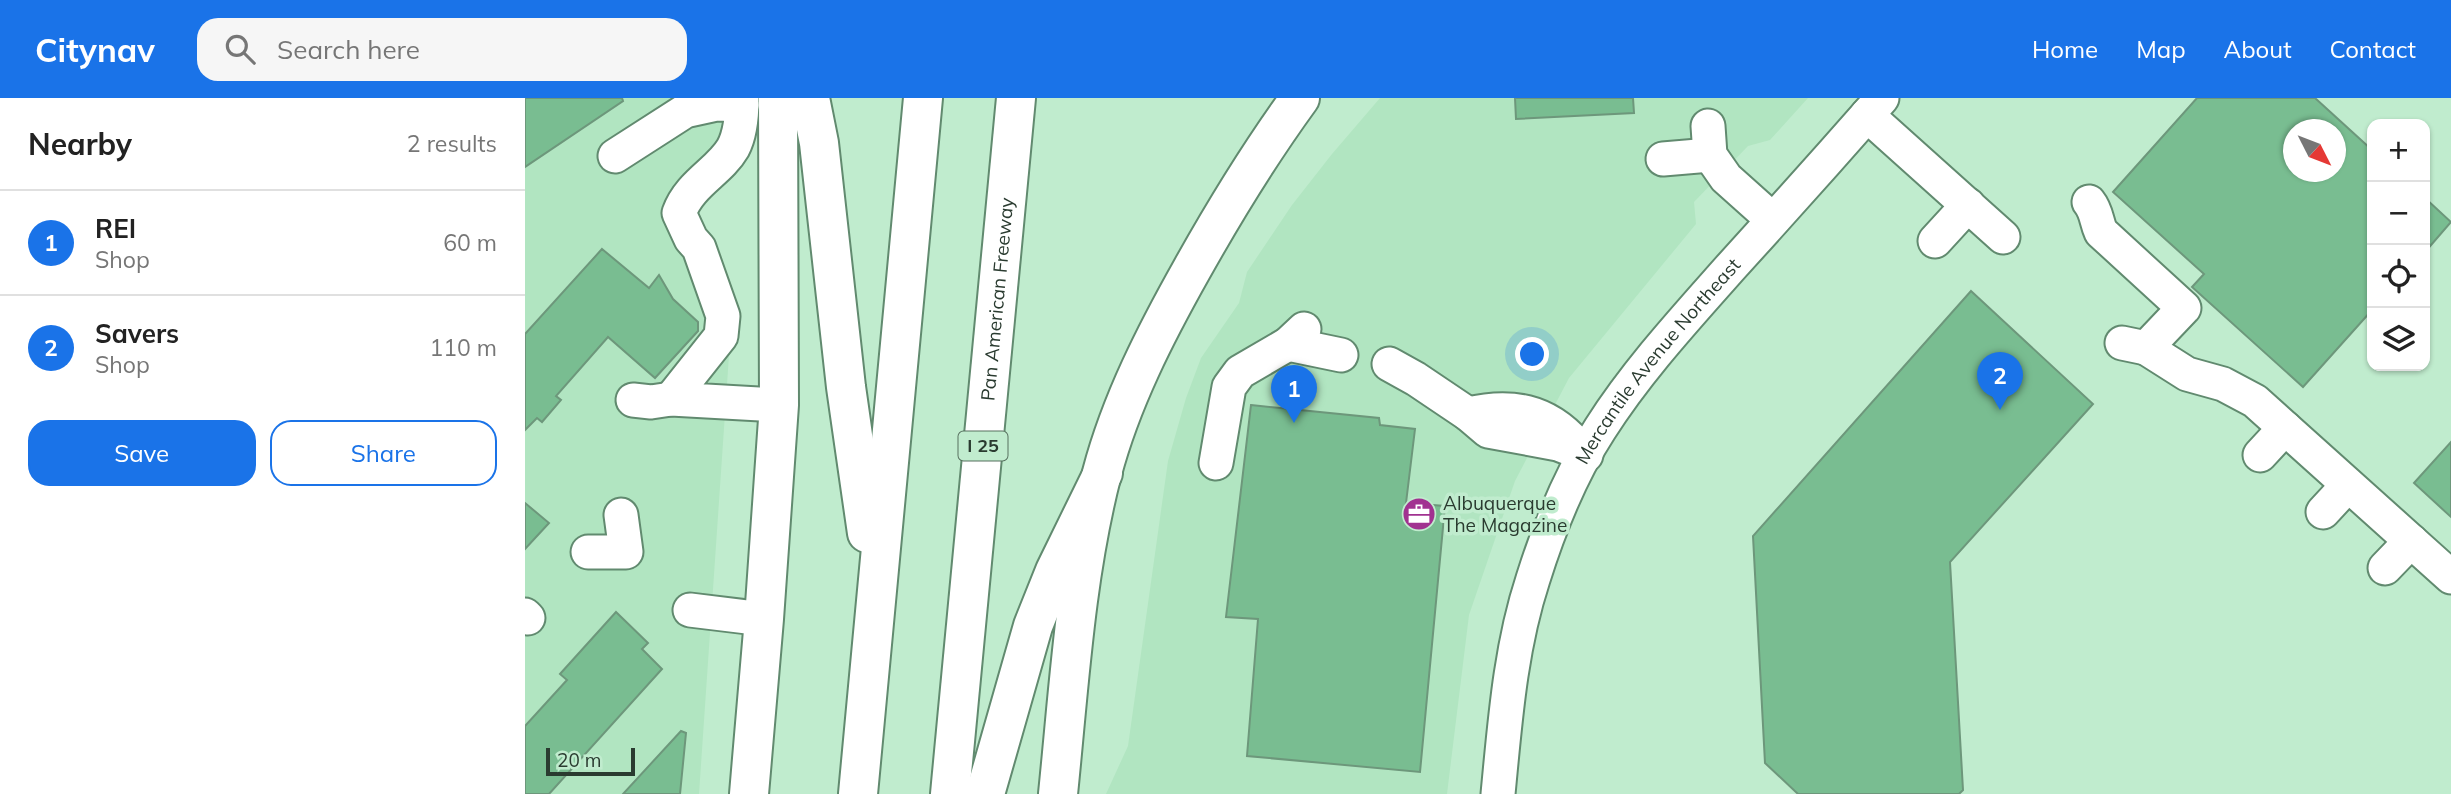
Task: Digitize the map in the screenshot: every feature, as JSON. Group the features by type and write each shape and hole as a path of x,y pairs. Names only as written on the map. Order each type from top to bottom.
{"main road":[{"path":"810,98 819,143 846,387 876,592"},
{"path":"857,794 923,98"},
{"name":"Pan American Freeway","path":"950,794 1016,98"},
{"path":"985,794 1005,733 1033,626 1055,571 1103,472 1132,389 1173,304 1234,196 1300,98"},
{"path":"749,794 779,405 754,100"},
{"path":"1058,794 1078,607 1086,551 1103,472"}],"street":[{"path":"615,156 685,111 754,100"},
{"path":"671,399 721,336 723,316 699,248 691,239 679,213 684,200 732,148 742,118 754,100"},
{"path":"1875,106 1968,205 2003,237"},
{"name":"Mercantile Avenue Northeast","path":"1498,794 1509,685 1518,632 1532,581 1550,530 1599,431 1665,341 1875,106"},
{"path":"1663,159 1709,141 1726,178 1773,220"},
{"path":"2089,202 2097,211 2102,232 2184,308 2134,346 2177,385 2223,384 2255,401 2451,577"},
{"path":"1935,241 1968,205"},
{"path":"1216,463 1229,387 1240,372 1296,337 1341,355"},
{"path":"1389,364 1468,414 1488,431 1557,443 1586,455"},
{"path":"633,400 652,402 671,399 779,405"},
{"path":"2260,455 2285,428"},
{"path":"2323,512 2348,485"},
{"path":"588,552 626,552 621,515"},
{"path":"2385,568 2411,541"},
{"path":"690,610 764,619"}],"shaded area":[{"path":"525,98 718,98 733,172 699,212 731,326 699,794 525,794"},
{"path":"1380,98 1808,98 1770,140 1748,146 1694,202 1696,224 1569,378 1515,481 1469,615 1447,794 1106,794 1128,746 1168,461 1201,358 1239,303 1247,272 1292,205"}],"building":[{"path":"525,98 622,98 623,101 525,167"},
{"path":"1515,98 1633,98 1634,113 1516,119"},
{"path":"2197,98 2315,98 2338,119 2283,119 2283,182 2346,182 2346,126 2367,145 2367,316 2303,387 2192,287 2204,274 2113,192"},
{"path":"2430,203 2451,222 2430,246"},
{"path":"602,249 649,288 659,275 673,299 698,322 698,331 655,378 608,337 556,396 561,400 542,422 537,418 525,430 525,334"},
{"path":"1971,291 2093,404 1950,562 1963,790 1959,794 1798,794 1765,763 1753,536"},
{"path":"1251,405 1379,418 1380,425 1415,429 1406,503 1445,506 1420,772 1247,756 1258,619 1226,617"},
{"path":"2451,442 2451,517 2414,483"},
{"path":"525,503 549,523 525,549"},
{"path":"616,612 648,643 642,649 662,669 549,794 525,794 525,726 567,680 560,674"},
{"path":"681,731 686,733 680,794 623,794"}],"place":[{"name":"Savers","path":"2000,410"},
{"name":"REI","path":"1294,423"},
{"name":"Albuquerque The Magazine","path":"1419,514"}]}
